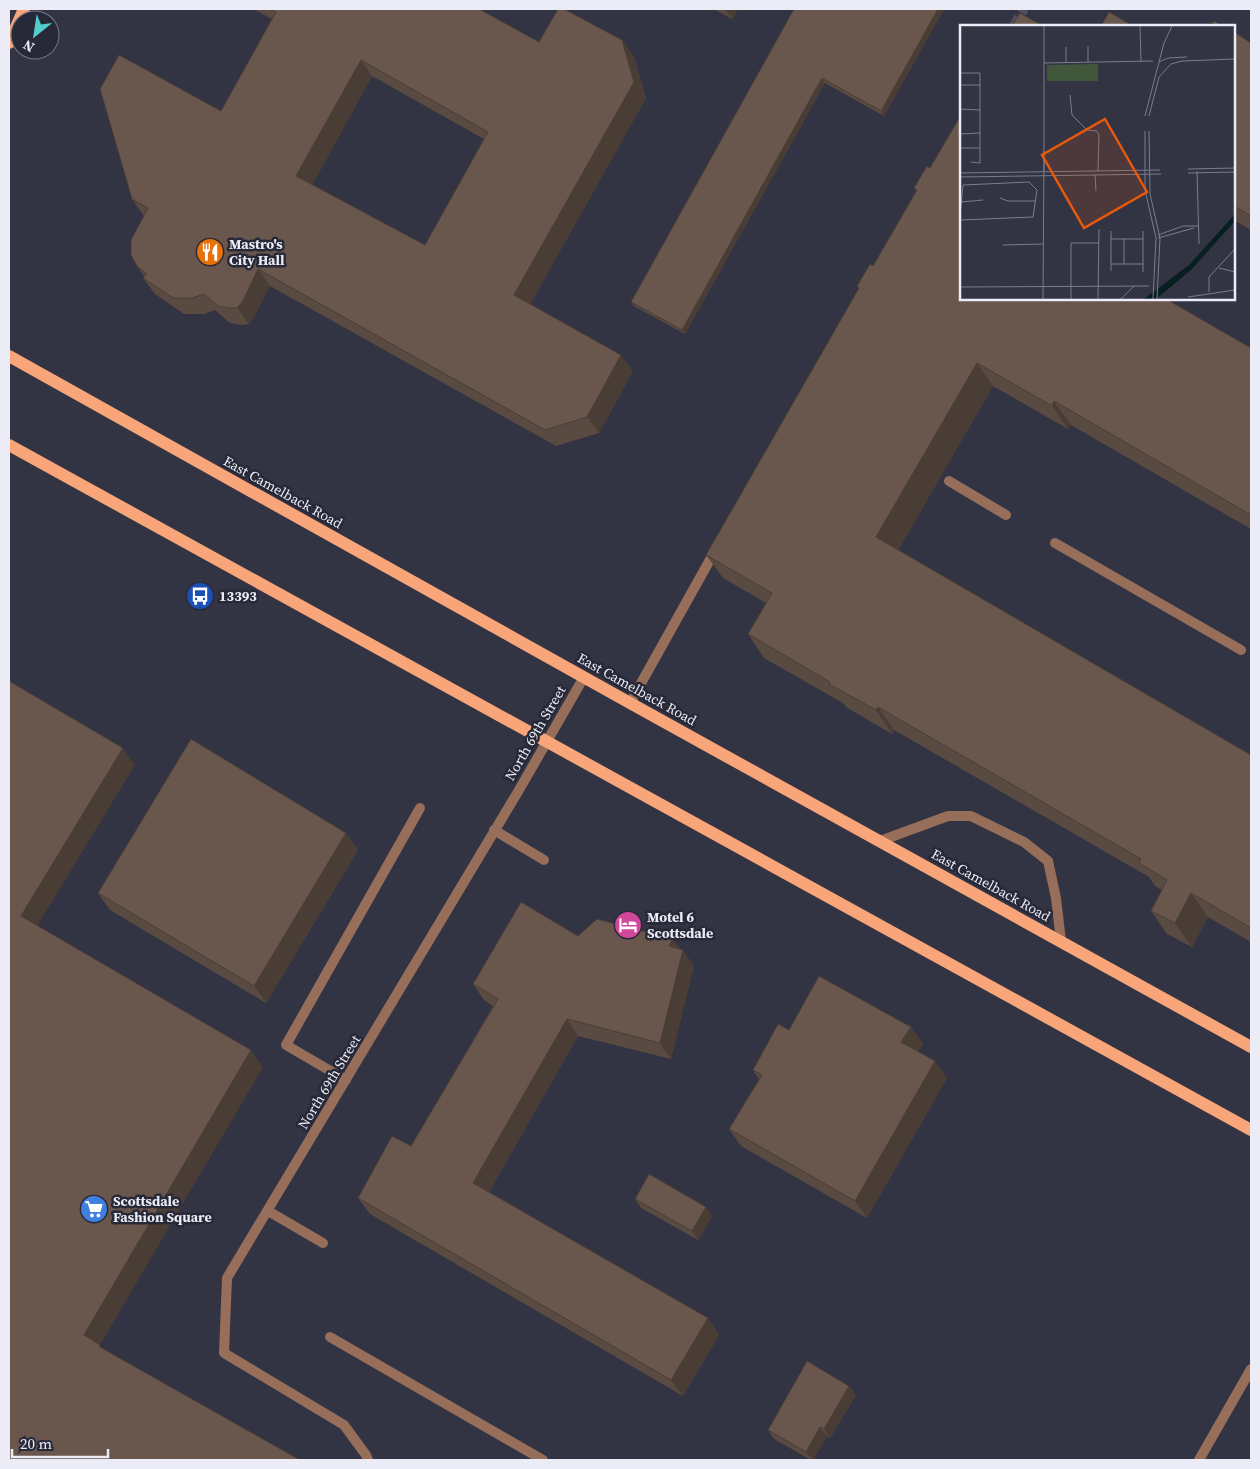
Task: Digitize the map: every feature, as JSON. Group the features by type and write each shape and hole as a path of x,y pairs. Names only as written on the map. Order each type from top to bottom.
{"main road":[{"path":"9,43 24,9"},
{"name":"East Camelback Road","path":"9,356 1251,1047"},
{"path":"9,445 1251,1130"}],"street":[{"path":"949,481 1006,515"},
{"path":"630,703 719,542"},
{"path":"1055,543 1241,650"},
{"name":"North 69th Street","path":"368,1460 344,1425 224,1353 228,1278 584,677"},
{"path":"346,1080 286,1045 420,808"},
{"path":"880,841 948,816 971,816 1024,842 1048,861 1056,898 1061,941"},
{"path":"494,830 544,860"},
{"path":"268,1211 323,1243"},
{"path":"330,1337 543,1460"},
{"path":"1199,1460 1251,1369"}],"building":[{"path":"270,9 479,9 539,42 558,9 564,9 622,40 634,82 514,295 621,355 587,417 545,430 258,269 243,301 237,308 218,306 204,294 192,298 173,298 143,278 147,274 137,266 131,255 131,240 148,208 132,199 100,89 119,55 221,111 276,12","holes":["361,60 488,132 425,245 296,176"]},
{"path":"794,9 938,9 881,111 822,78 682,330 631,302"},
{"path":"1109,12 1131,25 1102,25"},
{"path":"1020,13 1041,25 1013,25"},
{"path":"1214,21 1221,25 1212,25"},
{"path":"1235,33 1251,43 1251,216 1235,207"},
{"path":"960,117 960,300 1168,300 1251,348 1251,515 1054,401 1052,406 977,363 876,537 1251,755 1251,928 1191,893 1175,923 1151,911 1167,880 1139,863 1141,859 878,707 876,710 829,684 830,682 748,634 772,593 706,555 859,288 857,286 870,264 873,266 917,190 914,188 927,166 930,168"},
{"name":"Scottsdale Fashion Square","path":"9,681 123,748 21,916 251,1050 84,1335 99,1344 100,1347 300,1460 9,1460"},
{"path":"191,739 346,833 254,986 98,893"},
{"path":"521,902 578,936 597,919 673,939 669,946 683,950 660,1043 567,1019 473,1183 708,1318 671,1380 358,1198 392,1136 411,1146 498,999 473,984"},
{"path":"819,976 911,1027 901,1042 935,1061 855,1201 729,1129 762,1075 753,1070 778,1024 789,1030"},
{"path":"649,1174 706,1207 692,1231 635,1199"},
{"path":"807,1361 849,1386 824,1429 820,1427 806,1452 768,1430"}],"tunnel":[{"path":"1015,25 1024,9"}],"place":[{"name":"Mastro's City Hall","path":"210,252"},
{"name":"13393","path":"200,596"},
{"name":"Motel 6 Scottsdale","path":"628,925"},
{"name":"Scottsdale Fashion Square","path":"94,1209"}]}
